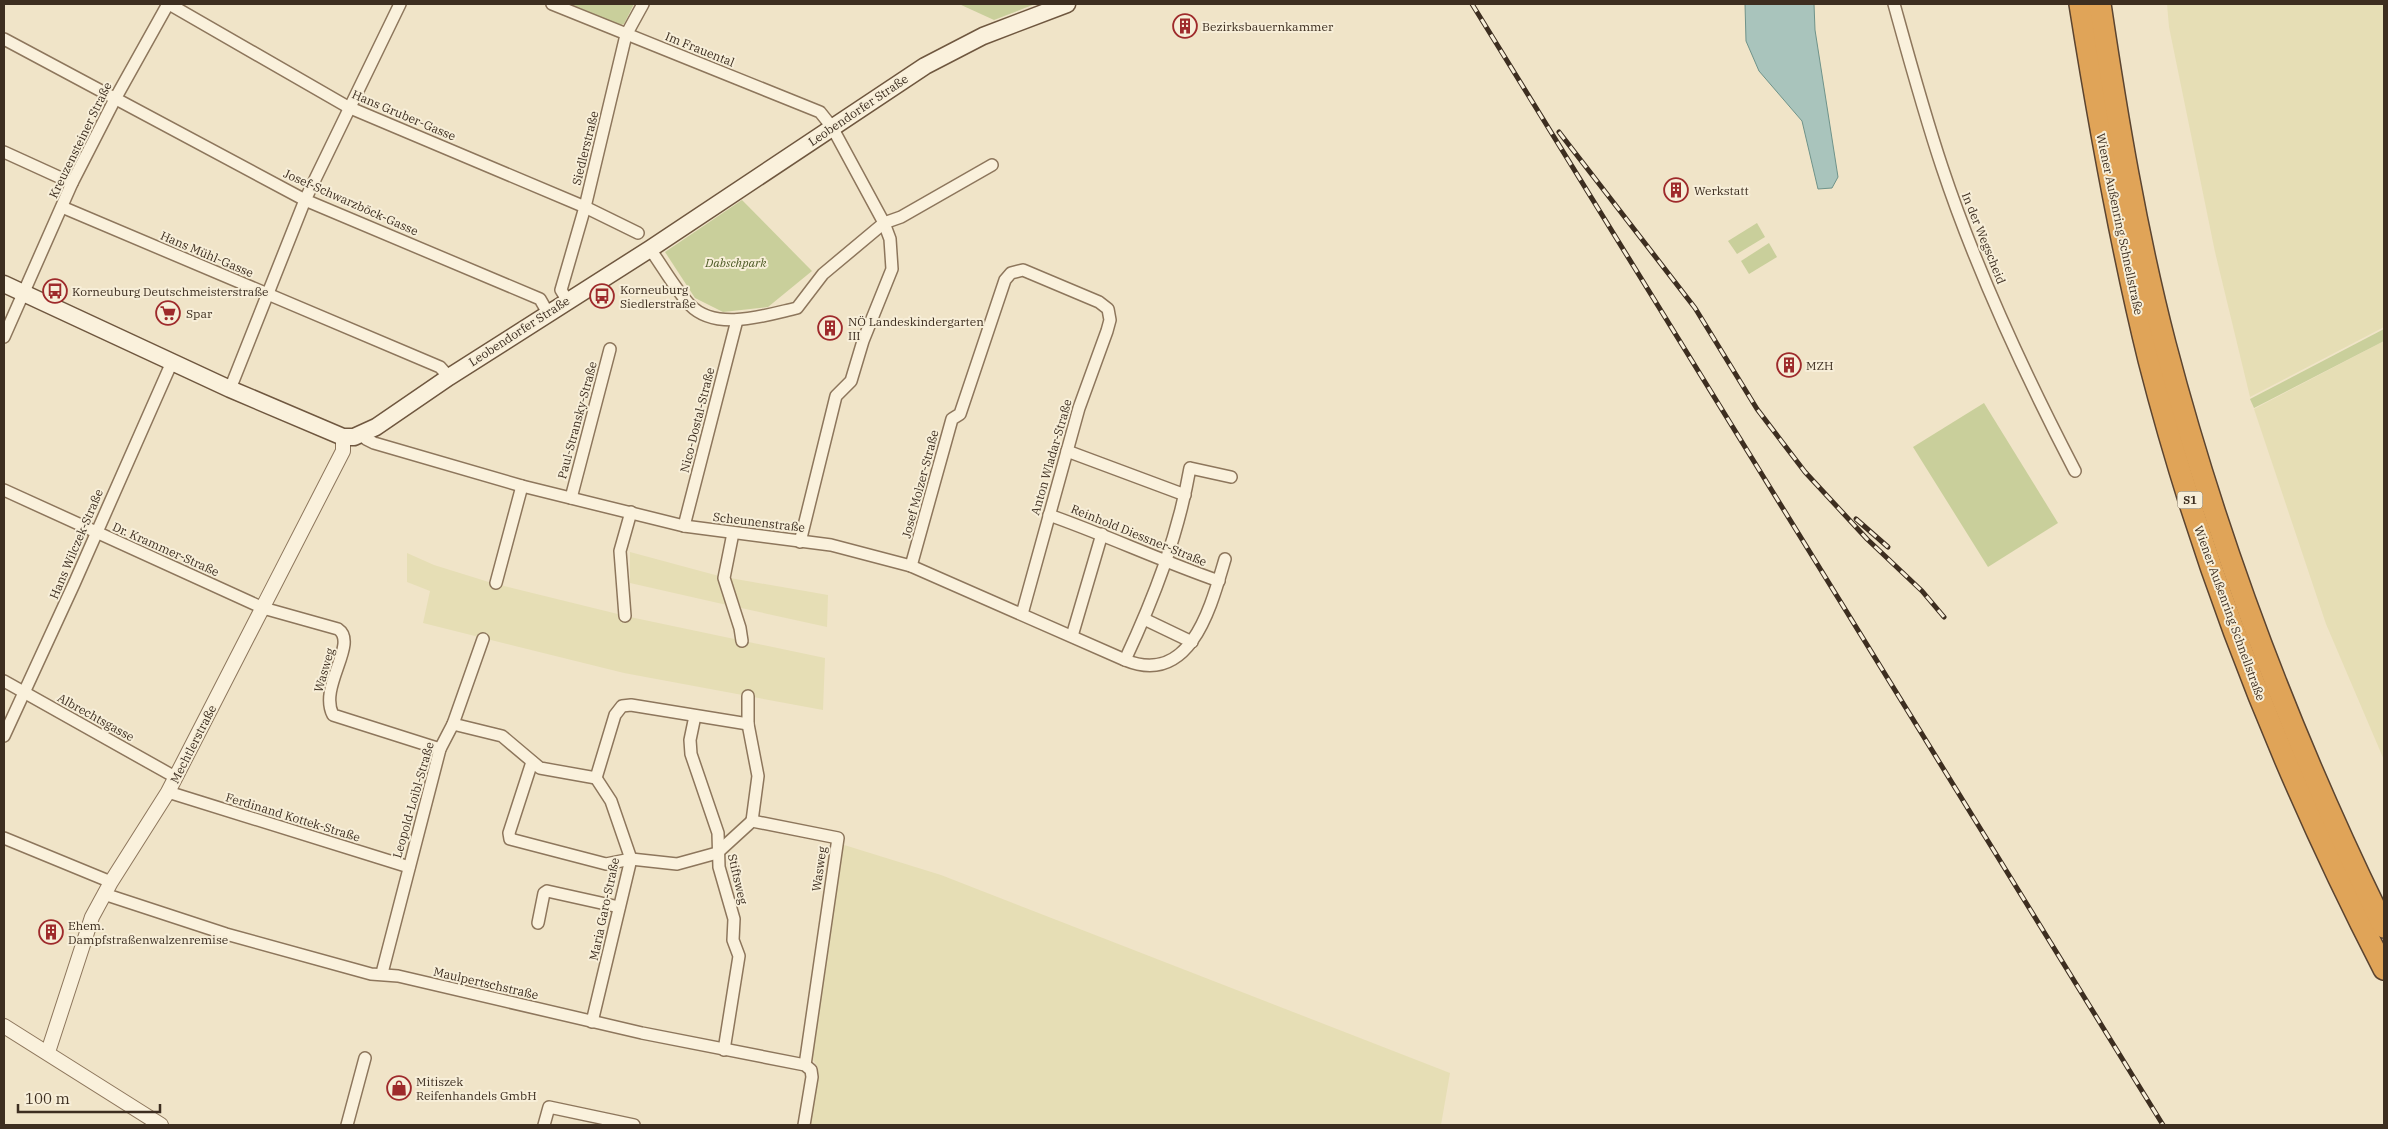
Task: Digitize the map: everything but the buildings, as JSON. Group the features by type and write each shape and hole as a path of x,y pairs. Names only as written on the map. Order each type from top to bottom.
{"highway":[{"name":"Wiener Außenring Schnellstraße","path":"2080,4 2097,112 2122,245 2150,361 2185,485 2231,623 2276,737 2329,859 2384,969"},
{"name":"Wiener Außenring Schnellstraße","path":"2100,4 2122,143 2148,272 2199,465 2238,585 2286,713 2334,822 2384,927"}],"main road":[{"name":"Leobendorfer Straße","path":"343,437 363,434 567,300 650,248 918,70 990,33 1067,4"},
{"path":"4,284 230,389 343,437"}],"street":[{"name":"Kreuzensteiner Straße","path":"4,337 72,183 115,99 168,4"},
{"name":"Hans Gruber-Gasse","path":"168,4 348,107 585,207 638,233"},
{"path":"230,389 306,200 348,107 400,4"},
{"name":"Im Frauental","path":"552,4 823,115 832,127 884,223 890,239 892,269 863,341 851,381 836,396 800,542"},
{"name":"Siedlerstraße","path":"567,300 561,290 585,207 626,35 643,4"},
{"name":"In der Wegscheid","path":"1894,4 1912,71 1957,210 2012,344 2075,471"},
{"name":"Josef-Schwarzböck-Gasse","path":"4,39 306,200 540,299 548,313"},
{"path":"4,152 72,183"},
{"path":"650,248 690,305 708,316 737,320 797,308 823,274 884,223 901,216 992,165"},
{"name":"Hans Mühl-Gasse","path":"62,207 440,367 449,377"},
{"name":"Anton Wladar-Straße","path":"1011,273 1023,270 1100,302 1108,310 1110,320 1079,408 1022,614"},
{"name":"Josef Molzer-Straße","path":"911,566 952,419 960,414 1006,280 1011,273"},
{"name":"Nico-Dostal-Straße","path":"684,526 737,320"},
{"name":"Paul-Stransky-Straße","path":"571,498 610,349"},
{"name":"Hans Wilczek-Straße","path":"4,736 74,584 95,532 172,362"},
{"name":"Scheunenstraße","path":"363,434 366,439 374,443 522,486 684,526 831,545 911,566 1125,660 1144,666 1168,661 1192,642"},
{"name":"Mechtlerstraße","path":"48,1052 53,1042 84,941 108,888 168,792 343,451 343,437"},
{"path":"1067,451 1185,495"},
{"path":"1125,660 1144,619 1166,563 1185,495 1190,468 1231,477"},
{"path":"496,583 522,486"},
{"name":"Dr. Krammer-Straße","path":"4,490 263,608"},
{"path":"626,616 620,551 631,512"},
{"name":"Reinhold Diessner-Straße","path":"1049,514 1102,534 1166,563 1219,581"},
{"path":"733,533 724,578 740,628 742,641"},
{"path":"1072,636 1102,534"},
{"path":"1144,619 1192,642 1205,620 1225,559"},
{"name":"Wasweg","path":"263,608 338,629 343,634 346,644 329,696 330,708 334,717 440,749"},
{"name":"Leopold-Loibl-Straße","path":"382,973 440,749 453,724 483,639"},
{"name":"Albrechtsgasse","path":"4,681 175,777"},
{"path":"532,762 509,833 510,839 606,864 631,859 677,864 717,853 752,820 758,776 748,724 748,696"},
{"path":"453,724 502,736 540,768 596,778 615,715 622,706 631,705 748,724"},
{"name":"Stiftsweg","path":"695,716 690,740 691,754 718,833 717,853 719,867 734,920 732,940 739,956 724,1050"},
{"name":"Maria Garo-Straße","path":"592,1022 631,859 611,801 596,778"},
{"name":"Ferdinand Kottek-Straße","path":"168,792 409,868"},
{"name":"Wasweg","path":"752,820 838,838 805,1065"},
{"name":"Maulpertschstraße","path":"4,838 82,870 108,888 226,934 371,974 382,973 592,1022 805,1065"},
{"path":"538,923 544,893 547,891 619,907"},
{"path":"4,1026 162,1125"},
{"path":"347,1125 364,1058"},
{"path":"804,1125 812,1077 811,1070 805,1065"},
{"path":"544,1125 549,1107 634,1125"}],"shaded area":[{"path":"2167,4 2384,4 2384,327 2250,397 2215,252 2169,27"},
{"path":"2384,341 2384,760 2326,624 2254,409"},
{"path":"630,552 719,576 719,586 727,605 630,583"},
{"path":"407,553 434,565 492,583 630,617 825,658 823,710 624,673 423,623 430,591 407,582"},
{"path":"730,578 828,595 827,627 741,608"},
{"path":"841,844 941,875 1450,1073 1441,1125 808,1125 818,1067 810,1056"}],"green space":[{"path":"568,4 634,4 624,24 618,26"},
{"path":"959,4 1035,4 994,20"},
{"name":"Dabschpark","path":"742,200 812,271 768,307 723,312 695,298 665,252"},
{"path":"1757,223 1765,237 1737,254 1728,241"},
{"path":"1769,243 1777,257 1749,274 1741,261"},
{"path":"2384,329 2384,341 2254,408 2250,399"},
{"path":"1984,403 2058,523 1988,567 1913,447"}],"water":[{"path":"1745,4 1814,4 1815,30 1838,177 1832,188 1818,189 1802,121 1759,71 1746,41"}],"railway":[{"path":"1472,4 2163,1125"},
{"path":"1559,132 1695,308 1757,409 1805,472 1867,539 1922,591 1944,617"},
{"path":"1856,519 1888,547"}],"place":[{"name":"Bezirksbauernkammer","path":"1185,26"},
{"name":"Werkstatt","path":"1676,190"},
{"name":"Korneuburg Deutschmeisterstraße","path":"55,291"},
{"name":"Korneuburg Siedlerstraße","path":"602,296"},
{"name":"Spar","path":"168,313"},
{"name":"NÖ Landeskindergarten III","path":"830,328"},
{"name":"MZH","path":"1789,365"},
{"name":"Ehem. Dampfstraßenwalzenremise","path":"51,932"},
{"name":"Mitiszek Reifenhandels GmbH","path":"399,1088"}]}
